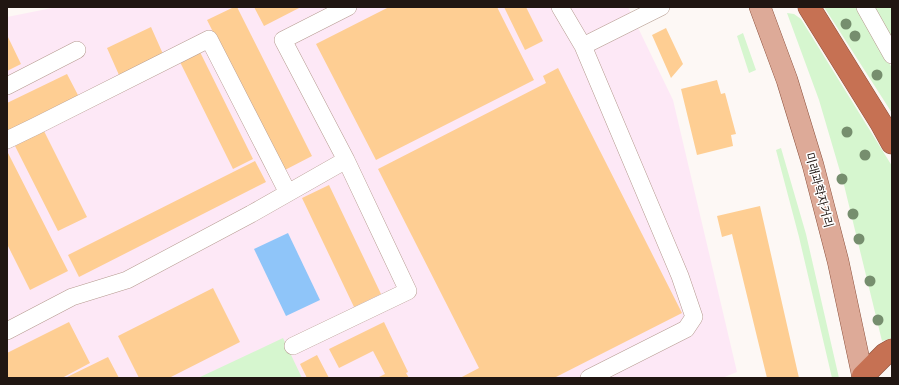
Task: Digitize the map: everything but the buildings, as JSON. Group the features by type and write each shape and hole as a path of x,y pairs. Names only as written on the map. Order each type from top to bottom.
{"highway":[{"path":"809,7 892,143"},
{"path":"863,377 885,354 892,350"}],"main road":[{"name":"미래과학자거리","path":"760,7 787,80 813,165 838,261 863,377"}],"lane":[{"path":"293,346 408,291 346,160 283,40 348,7"},
{"path":"560,7 583,46 680,276 694,317 686,329 589,378"},
{"path":"583,46 661,7"},
{"path":"865,7 892,55"},
{"path":"7,140 209,39 288,193"},
{"path":"7,86 77,50"},
{"path":"7,331 72,297 127,280 251,214 346,160"}],"shaded area":[{"path":"57,7 628,7 673,100 737,372 722,378 7,378 7,17"}],"green space":[{"path":"824,7 857,7 892,68 892,113"},
{"path":"872,7 892,7 892,40"},
{"path":"787,13 794,14 801,19 892,166 892,338 882,341 844,185 819,100"},
{"path":"743,33 756,70 749,73 737,36"},
{"path":"781,148 806,234 839,378 832,378 799,237 776,150"},
{"path":"283,338 302,378 198,378"}],"water":[{"path":"288,233 320,300 286,316 254,249"}]}
